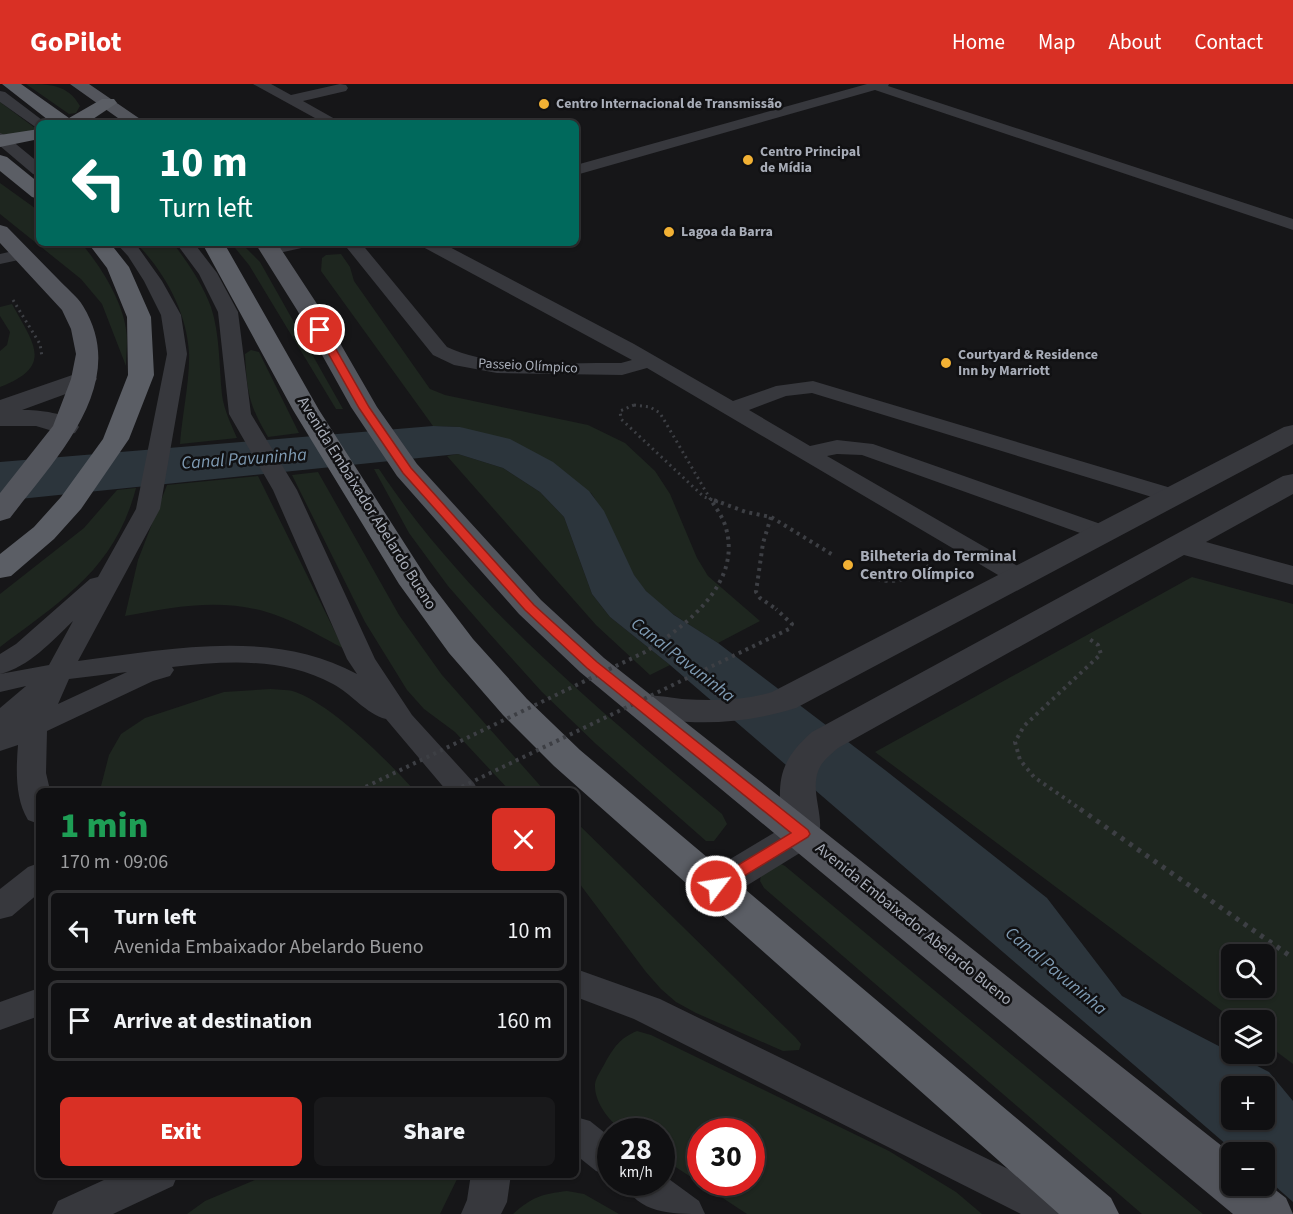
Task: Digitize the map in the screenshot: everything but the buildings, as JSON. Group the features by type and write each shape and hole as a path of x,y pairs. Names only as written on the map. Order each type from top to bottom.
{"highway":[{"path":"10,84 60,120"},
{"path":"79,120 108,104"},
{"path":"1,140 36,134"},
{"path":"3,167 35,164"},
{"path":"3,167 36,191"},
{"path":"0,569 44,533 71,503 116,439 141,375 139,317 118,267 101,246"},
{"name":"Avenida Embaixador Abelardo Bueno","path":"215,246 306,410 415,584 461,646 515,707 567,758 1094,1214"}],"main road":[{"path":"78,84 132,120"},
{"path":"3,510 60,436 84,379 88,354 79,321 72,307 6,245"},
{"name":"Avenida Embaixador Abelardo Bueno","path":"268,246 309,310 364,408 407,470 530,607 592,665 1221,1174"},
{"name":"Avenida Embaixador Abelardo Bueno","path":"1247,1196 1269,1214"}],"street":[{"path":"0,409 84,379"},
{"path":"0,418 38,418 60,436"},
{"path":"642,705 684,711 715,712 744,711 768,706 837,673 1293,433"},
{"path":"716,886 802,834 797,778 803,760 819,744 1293,482"},
{"path":"1180,544 1293,576"}],"lane":[{"path":"260,84 329,120"},
{"path":"579,169 879,85 1293,225"},
{"path":"290,99 341,88"},
{"path":"0,94 36,121"},
{"path":"1,140 35,164"},
{"path":"36,798 31,773 33,728 59,671 148,509 167,417 177,354 171,315 147,272 127,246"},
{"path":"187,246 208,273 228,312 240,414 285,490 361,659 402,721 461,788"},
{"name":"Passeio Olímpico","path":"354,246 440,351 449,357 497,367 622,369 649,361"},
{"path":"435,246 649,361 1019,577"},
{"path":"732,409 783,390 813,387 1173,496"},
{"path":"807,453 837,447 865,449 1103,533"},
{"path":"0,666 26,650 118,567"},
{"path":"0,683 59,671 225,654 268,655 304,663 342,677 402,721"},
{"path":"0,742 143,675 179,663 225,654"},
{"path":"0,724 59,671"},
{"path":"0,907 36,877"},
{"path":"579,984 647,1009 1060,1214"},
{"path":"0,1016 36,1003"},
{"path":"579,1135 597,1149"},
{"path":"72,1214 150,1178"},
{"path":"481,1214 487,1202 490,1178"},
{"path":"661,1196 685,1214"}],"path":[{"path":"7,292 40,344 43,358 39,364"},
{"path":"363,788 645,652 675,633 707,601 726,570 725,524 711,501 660,413 642,405 626,407 620,411 621,419 704,497 711,501 714,502 746,512 771,517 833,555"},
{"path":"459,788 789,629 792,624 791,620 760,598 756,592 763,543 771,517"},
{"path":"863,574 891,584 937,562"},
{"path":"1086,636 1098,645 1101,654 1024,726 1015,742 1020,760 1034,777 1293,958"}],"shaded area":[{"path":"26,84 50,85 63,89 70,93 80,106 76,113 69,114"},
{"path":"0,102 35,128 35,131 10,136 0,134"},
{"path":"0,183 36,209 36,243 0,214"},
{"path":"40,246 83,246 95,262 109,283 124,318 127,338 126,366 102,304 81,279"},
{"path":"139,246 175,246 203,290 211,307 216,328 223,401 237,438 180,444 188,375 187,338 184,322 172,293 165,279"},
{"path":"233,246 244,246 260,262 343,409 336,409 249,265"},
{"path":"341,254 350,267 354,281 430,389 445,395 588,425 625,443 655,471 670,494 697,558 708,576 760,621 718,643 673,614 642,587 628,566 591,493 460,427 433,426 321,271 322,258 326,255"},
{"path":"12,304 32,342 34,362 28,371 0,387 0,351 7,345 10,332 0,316 0,307"},
{"path":"251,350 259,352 299,433 268,437 253,407 248,389 245,354"},
{"path":"458,454 503,468 540,492 564,517 592,594 610,617 670,665 650,675 596,625 447,456"},
{"path":"374,469 379,469 453,565 495,610 584,695 722,814 727,824 714,841 706,841 596,744 542,692 448,586 409,533"},
{"path":"318,472 399,615 442,675 542,788 507,788 455,732 424,709 407,690 365,622 292,475"},
{"path":"258,476 343,648 289,620 242,607 184,606 125,616 138,560 167,485"},
{"path":"136,488 127,516 100,562 65,597 0,647 0,594 84,528 117,490"},
{"path":"1192,577 1293,604 1293,1064 1275,1050 1275,1010 1221,1010 875,752"},
{"path":"288,690 312,700 344,722 390,764 412,788 101,788 109,755 121,734 145,718 224,692"},
{"path":"579,825 796,1038 801,1044 799,1050 783,1051 696,1013 676,1002 646,972 579,883"},
{"path":"779,863 1203,1214 1142,1214 764,888 760,881 761,875"},
{"path":"637,1031 651,1035 889,1151 956,1192 982,1214 747,1214 720,1196 765,1196 765,1118 687,1118 687,1174 675,1167 675,1118 610,1118 597,1098 595,1084 597,1079 608,1057 622,1040"},
{"path":"260,1178 458,1178 440,1214 187,1214 205,1201"},
{"path":"567,1191 584,1194 619,1214 513,1214 538,1197"}],"water":[{"name":"Canal Pavuninha","path":"433,426 460,427 510,439 553,462 589,491 604,511 634,575 646,591 674,615 718,643 885,770 1047,898 1122,996 1221,1047 1221,1064 1254,1064 1269,1072 1272,1076 1221,1076 1221,1130 1275,1130 1275,1079 1293,1101 1293,1202 1275,1186 1275,1142 1223,1142 670,665 610,617 592,594 564,517 540,492 503,468 458,454 0,501 0,462"}],"place":[{"name":"Centro Internacional de Transmissão","path":"544,104"},
{"name":"Centro Principal de Mídia","path":"748,160"},
{"name":"Lagoa da Barra","path":"669,232"},
{"name":"Courtyard & Residence Inn by Marriott","path":"946,363"},
{"name":"Bilheteria do Terminal Centro Olímpico","path":"848,565"}],"route":[{"path":"320,330 364,408 407,470 530,607 592,665 802,834 716,886"}]}
